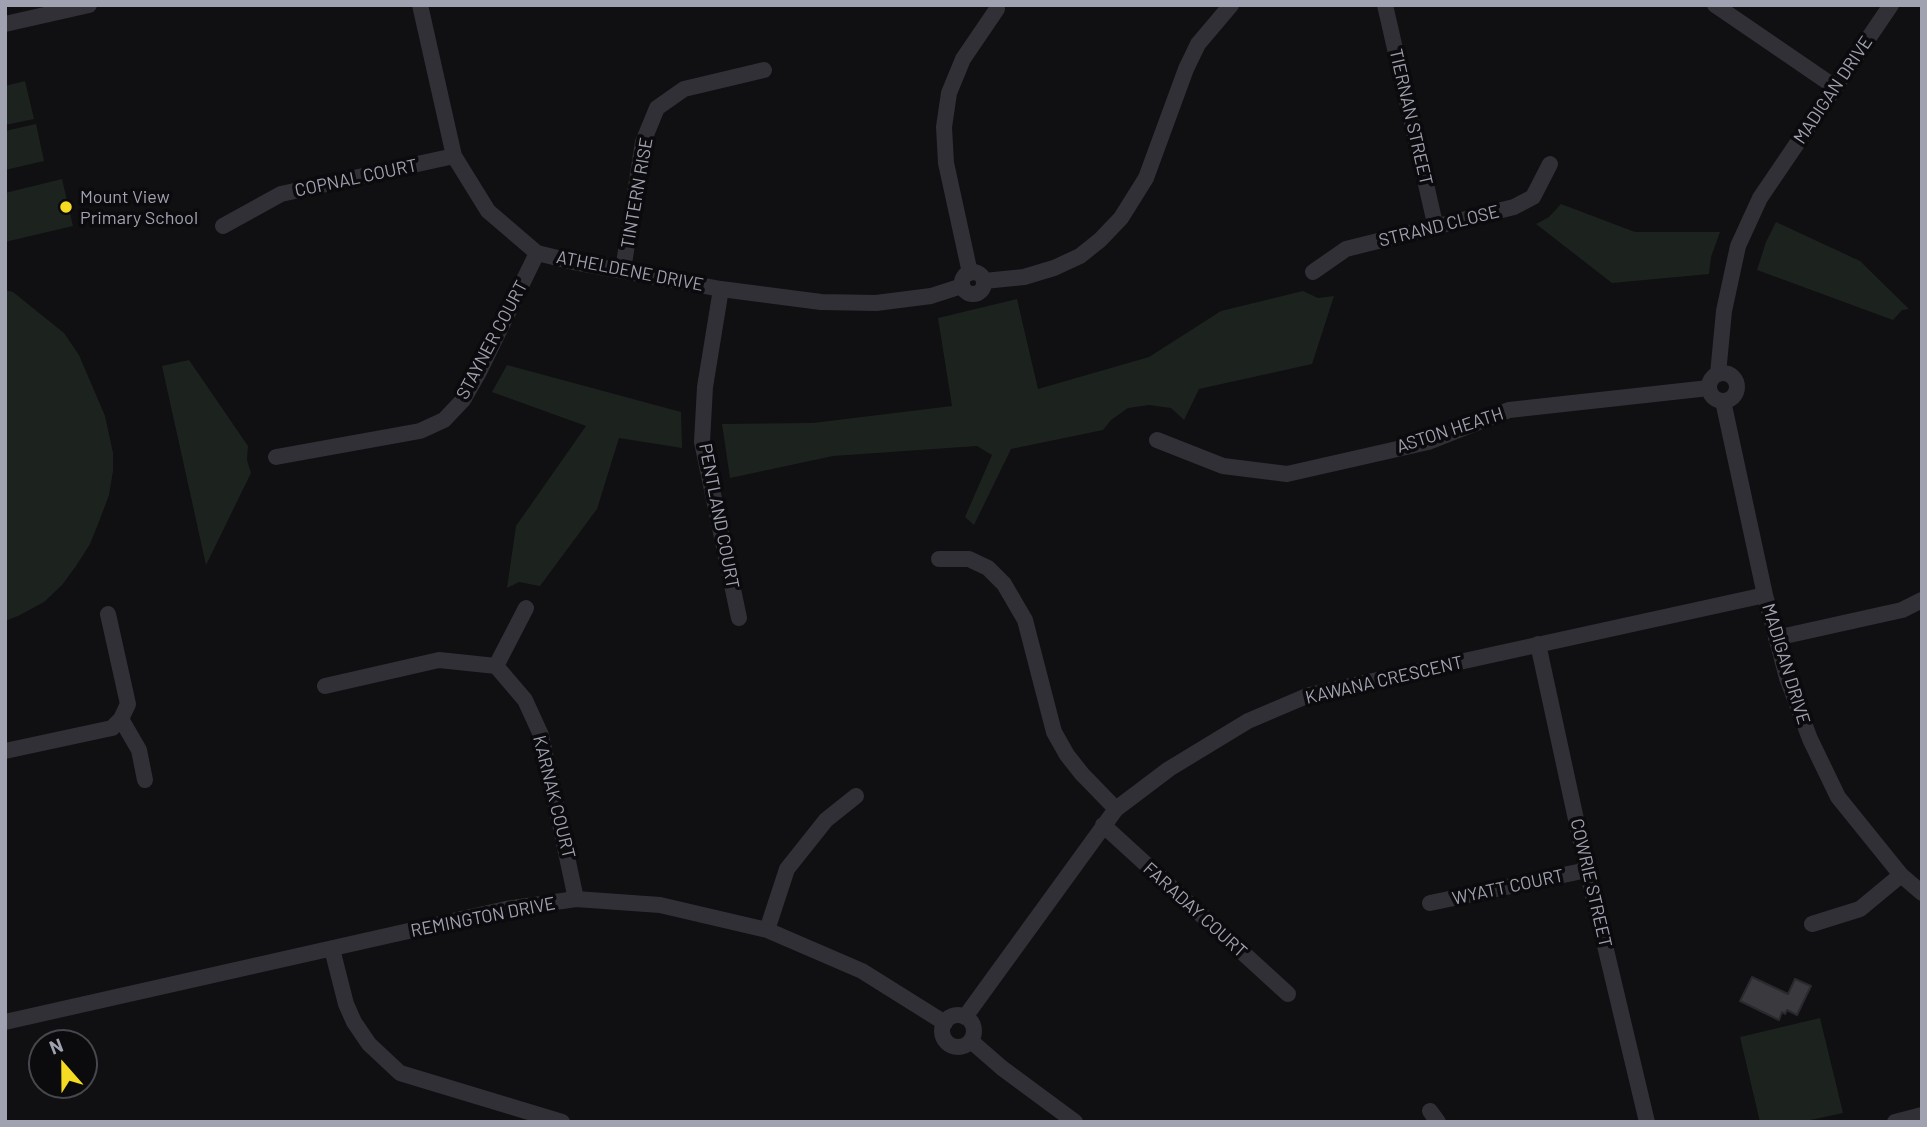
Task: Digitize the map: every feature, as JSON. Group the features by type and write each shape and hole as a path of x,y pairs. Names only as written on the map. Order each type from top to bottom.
{"street":[{"path":"5,24 89,5"},
{"name":"ATHELDENE DRIVE","path":"421,5 454,156 488,211 537,253 722,289 821,302 876,303 931,296 972,280 1024,277 1054,268 1080,256 1100,240 1121,218 1146,178 1186,69 1198,44 1231,5"},
{"name":"TIERNAN STREET","path":"1385,5 1436,228"},
{"path":"1715,5 1835,87"},
{"name":"MADIGAN DRIVE","path":"1718,374 1724,311 1738,246 1760,198 1891,5"},
{"path":"972,280 946,163 944,127 949,93 963,59 997,9"},
{"name":"TINTERN RISE","path":"624,270 643,142 657,108 684,89 764,70"},
{"name":"COPNAL COURT","path":"223,226 281,194 454,156"},
{"name":"STRAND CLOSE","path":"1313,272 1346,249 1514,207 1533,197 1550,164"},
{"name":"STAYNER COURT","path":"276,457 420,431 444,420 469,390 537,253"},
{"name":"PENTLAND COURT","path":"722,289 705,387 702,442 739,618"},
{"path":"1718,374 1729,375 1736,382 1736,393 1723,401 1713,398 1709,388 1711,380 1718,374"},
{"name":"ASTON HEATH","path":"1157,440 1223,466 1287,474 1428,442 1509,410 1709,388"},
{"name":"MADIGAN DRIVE","path":"1723,401 1765,595 1787,678 1805,727 1838,797 1901,875 1922,893"},
{"path":"939,559 969,559 988,568 1004,584 1025,620 1054,732 1066,755 1082,775 1116,809"},
{"name":"KAWANA CRESCENT","path":"965,1017 1116,809 1169,769 1248,721 1309,695 1765,595"},
{"path":"1776,638 1902,610 1922,600"},
{"path":"325,686 439,660 496,666 526,608"},
{"path":"5,751 112,728 121,719 128,704 108,614"},
{"name":"COWRIE STREET","path":"1538,644 1587,870 1647,1122"},
{"name":"KARNAK COURT","path":"496,666 525,700 541,735 576,899"},
{"path":"121,719 139,750 145,780"},
{"path":"767,930 787,869 826,820 856,796"},
{"name":"FARADAY COURT","path":"1103,825 1288,994"},
{"name":"WYATT COURT","path":"1430,903 1587,870"},
{"path":"1812,924 1860,909 1901,875"},
{"name":"REMINGTON DRIVE","path":"5,1022 506,909 576,899 660,905 767,930 862,971 945,1023"},
{"path":"332,949 346,1004 354,1022 369,1044 400,1073 562,1122"},
{"path":"954,1016 965,1017 973,1024 971,1041 962,1046 948,1043 943,1034 945,1023 954,1016"},
{"path":"971,1041 1002,1068 1075,1122"},
{"path":"1895,1122 1922,1115"}],"shaded area":[{"path":"25,81 34,119 5,125 5,86"},
{"path":"36,124 44,161 5,170 5,131"},
{"path":"62,179 73,226 5,242 5,193"},
{"path":"1561,204 1635,232 1720,232 1711,257 1709,274 1612,283 1536,224 1549,217"},
{"path":"1776,222 1860,261 1909,309 1902,310 1893,320 1757,270"},
{"path":"5,290 13,292 64,333 79,355 105,416 113,453 113,471 109,495 100,519 90,544 76,566 62,585 44,602 5,621"},
{"path":"1303,291 1318,298 1334,296 1312,364 1199,389 1184,420 1171,408 1149,405 1128,408 1111,420 1103,430 1011,449 974,525 965,517 992,455 977,446 833,456 730,478 722,424 813,423 952,406 938,318 1017,299 1038,389 1149,357 1221,311"},
{"path":"189,360 248,446 247,460 251,473 206,565 162,366"},
{"path":"507,365 681,412 682,448 619,438 597,509 540,586 519,582 507,588 516,526 586,426 492,392"},
{"path":"1820,1018 1843,1113 1801,1122 1760,1122 1740,1037"}],"building":[{"path":"1752,977 1788,994 1795,979 1811,986 1797,1015 1787,1010 1785,1014 1782,1012 1779,1020 1740,1001"}],"place":[{"name":"Mount View Primary School","path":"66,207"}]}
